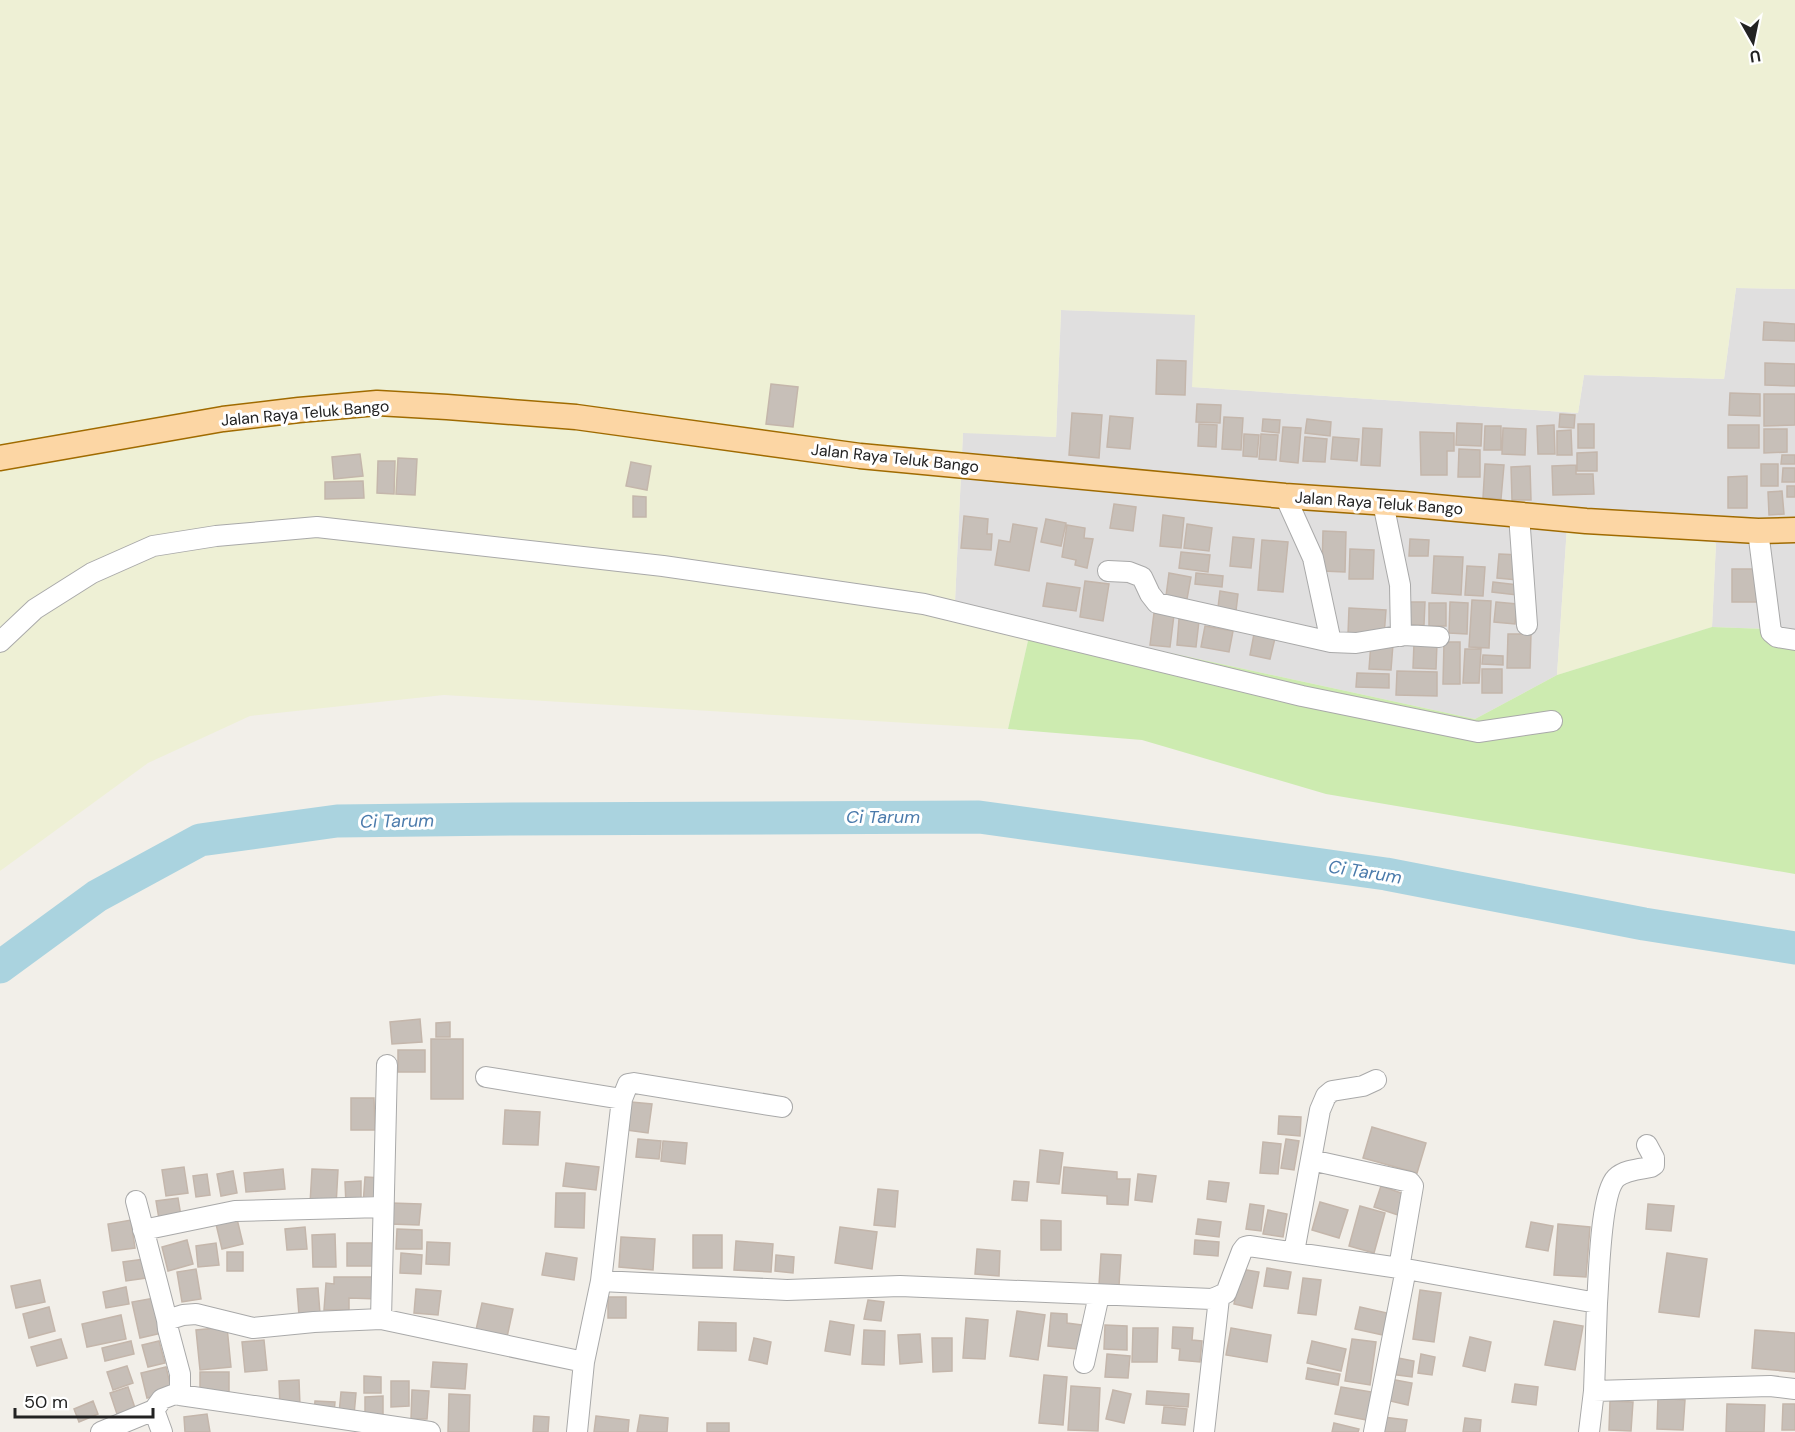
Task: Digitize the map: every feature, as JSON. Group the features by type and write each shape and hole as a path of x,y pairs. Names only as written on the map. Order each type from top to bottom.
{"main road":[{"name":"Jalan Raya Teluk Bango","path":"0,458 223,419 377,403 447,406 576,417 860,456 1286,496 1586,521 1758,531 1795,530"}],"street":[{"path":"1286,496 1313,558 1330,642"},
{"path":"1383,503 1400,585 1401,636"},
{"path":"1519,515 1527,625"},
{"path":"0,642 35,609 92,573 153,546 216,536 317,527 663,566 924,604 1302,696 1478,732 1552,721"},
{"path":"1758,531 1771,632 1777,638 1795,640"},
{"path":"1108,571 1129,572 1142,577 1149,594 1157,603 1330,642 1356,643 1401,636 1439,637"},
{"path":"381,1319 387,1065"},
{"path":"486,1077 622,1099"},
{"path":"1294,1252 1320,1110 1326,1096 1332,1091 1363,1086 1377,1080"},
{"path":"577,1432 585,1362 601,1281 622,1099 626,1087 634,1083 782,1107"},
{"path":"1589,1432 1594,1391 1597,1304 1605,1205 1612,1184 1621,1174 1653,1166 1654,1158 1647,1145"},
{"path":"1311,1160 1410,1182 1413,1186 1402,1268 1374,1432"},
{"path":"136,1202 180,1374 180,1395"},
{"path":"143,1230 235,1211 382,1207"},
{"path":"601,1281 742,1289 787,1290 900,1286 1219,1298 1228,1291 1245,1247 1255,1246 1402,1268 1597,1304"},
{"path":"1084,1363 1099,1295"},
{"path":"1204,1432 1219,1298"},
{"path":"167,1320 196,1314 253,1328 306,1322 381,1319 585,1362"},
{"path":"1594,1391 1770,1386 1795,1389"},
{"path":"101,1432 154,1410 162,1399 175,1394 430,1432"},
{"path":"154,1410 162,1432"}],"shaded area":[{"path":"1736,288 1795,289 1795,630 1712,627 1716,543 1567,527 1557,675 1475,719 1032,623 955,601 963,432 1056,437 1061,310 1196,314 1193,387 1578,413 1584,375 1724,379"}],"green space":[{"path":"0,0 1795,0 1795,289 1736,288 1724,379 1584,375 1578,413 1192,387 1195,315 1061,310 1056,437 963,433 955,601 1032,623 1008,729 444,695 250,716 148,763 0,871"},
{"path":"1567,527 1716,543 1712,627 1557,675"},
{"path":"1032,623 1475,719 1557,675 1712,627 1795,630 1795,874 1326,794 1142,740 1008,729"}],"building":[{"path":"1764,322 1795,324 1795,341 1763,340"},
{"path":"1157,360 1186,361 1185,395 1156,394"},
{"path":"1765,363 1795,364 1795,386 1765,385"},
{"path":"771,384 798,387 793,427 766,424"},
{"path":"1730,393 1760,394 1760,416 1729,415"},
{"path":"1764,394 1795,394 1795,425 1764,426"},
{"path":"1197,404 1221,405 1220,423 1196,422"},
{"path":"1072,413 1102,415 1099,458 1069,455"},
{"path":"1560,414 1575,415 1574,428 1559,427"},
{"path":"1110,416 1133,418 1130,449 1107,447"},
{"path":"1224,417 1243,418 1241,450 1222,449"},
{"path":"1263,419 1280,420 1279,433 1262,431"},
{"path":"1307,419 1331,422 1330,436 1305,433"},
{"path":"1457,423 1482,424 1481,446 1456,445"},
{"path":"1199,424 1217,425 1216,447 1198,446"},
{"path":"1578,424 1594,424 1594,448 1578,448"},
{"path":"1554,425 1555,454 1538,454 1537,426"},
{"path":"1728,425 1759,425 1759,448 1728,448"},
{"path":"1485,426 1501,426 1501,450 1484,450"},
{"path":"1283,427 1301,428 1298,463 1280,461"},
{"path":"1363,428 1382,429 1380,466 1361,465"},
{"path":"1503,428 1526,429 1525,455 1502,454"},
{"path":"1764,429 1787,429 1787,452 1764,453"},
{"path":"1571,430 1572,455 1557,455 1557,431"},
{"path":"1420,432 1454,433 1454,451 1447,451 1447,475 1421,475"},
{"path":"1244,434 1259,435 1257,457 1243,456"},
{"path":"1261,434 1278,435 1276,460 1259,459"},
{"path":"1305,437 1327,439 1325,462 1303,461"},
{"path":"1333,437 1359,439 1357,461 1331,459"},
{"path":"1459,449 1480,450 1480,477 1458,477"},
{"path":"1597,452 1597,471 1577,471 1577,453"},
{"path":"360,454 363,476 334,479 332,457"},
{"path":"1782,455 1795,455 1795,464 1781,464"},
{"path":"398,458 417,459 415,495 396,494"},
{"path":"378,461 395,461 394,494 377,493"},
{"path":"631,462 651,466 647,490 626,486"},
{"path":"1485,464 1504,465 1501,499 1483,498"},
{"path":"1761,464 1778,464 1778,486 1761,486"},
{"path":"1576,465 1576,474 1593,474 1594,494 1553,495 1552,466"},
{"path":"1530,466 1531,500 1512,500 1511,467"},
{"path":"1783,468 1795,468 1795,482 1782,482"},
{"path":"1747,476 1747,508 1728,508 1728,477"},
{"path":"363,481 364,498 325,499 325,482"},
{"path":"1787,486 1795,486 1795,497 1787,497"},
{"path":"1782,491 1784,514 1769,515 1768,492"},
{"path":"633,496 646,497 646,517 633,517"},
{"path":"1114,504 1136,507 1133,531 1110,528"},
{"path":"1163,515 1184,518 1181,548 1160,546"},
{"path":"964,516 988,519 987,534 992,534 991,550 961,548"},
{"path":"1046,519 1066,523 1061,546 1041,542"},
{"path":"1013,524 1037,528 1029,571 995,565 999,540 1010,542"},
{"path":"1187,524 1212,528 1209,551 1184,548"},
{"path":"1067,525 1085,528 1084,538 1093,539 1087,568 1075,565 1076,560 1062,557"},
{"path":"1323,531 1346,532 1345,572 1322,571"},
{"path":"1233,537 1254,539 1251,568 1230,566"},
{"path":"1410,539 1429,540 1428,556 1409,556"},
{"path":"1262,540 1288,542 1283,592 1258,590"},
{"path":"1350,549 1374,550 1373,579 1349,579"},
{"path":"1181,552 1210,555 1208,572 1179,568"},
{"path":"1499,554 1521,555 1518,580 1497,578"},
{"path":"1434,556 1463,557 1461,595 1432,593"},
{"path":"1467,566 1485,567 1483,596 1465,595"},
{"path":"1732,569 1761,569 1761,602 1732,602"},
{"path":"1169,573 1191,577 1187,599 1166,596"},
{"path":"1196,573 1223,576 1222,587 1195,584"},
{"path":"1085,581 1109,584 1103,621 1080,617"},
{"path":"1493,582 1518,585 1517,595 1492,592"},
{"path":"1047,583 1080,588 1076,611 1043,606"},
{"path":"1220,591 1238,594 1235,619 1217,616"},
{"path":"1472,600 1491,601 1489,648 1469,647"},
{"path":"1407,602 1425,602 1424,625 1406,625"},
{"path":"1450,602 1468,603 1467,634 1449,633"},
{"path":"1496,602 1517,604 1515,624 1494,622"},
{"path":"1429,603 1446,603 1446,626 1429,626"},
{"path":"1349,608 1386,610 1384,636 1348,634"},
{"path":"1154,613 1174,615 1170,647 1150,645"},
{"path":"1179,619 1199,621 1196,647 1177,645"},
{"path":"1205,626 1233,631 1229,652 1201,647"},
{"path":"1254,634 1275,638 1270,659 1250,655"},
{"path":"1508,634 1531,634 1530,668 1507,668"},
{"path":"1444,642 1460,642 1460,684 1443,684"},
{"path":"1371,643 1393,644 1391,670 1369,669"},
{"path":"1414,643 1437,643 1436,669 1413,668"},
{"path":"1465,649 1481,649 1479,683 1463,683"},
{"path":"1483,655 1503,656 1503,665 1482,664"},
{"path":"1482,669 1502,669 1502,693 1482,693"},
{"path":"1397,671 1437,672 1437,696 1396,695"},
{"path":"1357,673 1389,674 1389,688 1356,687"},
{"path":"420,1019 422,1042 392,1044 390,1022"},
{"path":"450,1022 450,1037 436,1037 436,1023"},
{"path":"431,1039 463,1039 463,1099 431,1099"},
{"path":"398,1050 425,1050 425,1072 398,1072"},
{"path":"351,1098 374,1098 375,1130 351,1130"},
{"path":"631,1102 652,1104 648,1133 627,1130"},
{"path":"505,1110 540,1112 538,1145 503,1144"},
{"path":"1279,1116 1301,1117 1300,1136 1278,1134"},
{"path":"1372,1127 1426,1143 1417,1173 1363,1158"},
{"path":"638,1139 661,1141 659,1159 636,1157"},
{"path":"1286,1139 1299,1141 1294,1170 1281,1168"},
{"path":"663,1141 687,1143 685,1164 661,1161"},
{"path":"1263,1142 1281,1144 1278,1174 1260,1173"},
{"path":"1040,1150 1063,1153 1059,1184 1037,1182"},
{"path":"566,1163 599,1167 596,1190 563,1186"},
{"path":"184,1167 188,1193 166,1196 162,1170"},
{"path":"1064,1167 1117,1172 1117,1179 1130,1179 1128,1205 1107,1204 1107,1196 1062,1193"},
{"path":"283,1169 285,1189 246,1192 244,1173"},
{"path":"312,1169 338,1170 336,1206 310,1204"},
{"path":"233,1171 237,1193 221,1196 217,1174"},
{"path":"207,1174 210,1195 196,1197 193,1176"},
{"path":"1138,1174 1156,1176 1152,1202 1135,1200"},
{"path":"365,1177 383,1178 381,1206 363,1205"},
{"path":"361,1181 361,1205 346,1205 345,1182"},
{"path":"1014,1181 1029,1182 1027,1201 1012,1200"},
{"path":"1209,1181 1229,1183 1226,1202 1207,1199"},
{"path":"1381,1186 1404,1194 1398,1215 1374,1207"},
{"path":"878,1189 898,1191 895,1227 874,1225"},
{"path":"556,1193 585,1193 584,1228 555,1227"},
{"path":"178,1198 181,1216 159,1219 156,1201"},
{"path":"1320,1202 1348,1210 1339,1238 1312,1230"},
{"path":"391,1203 421,1204 419,1225 390,1224"},
{"path":"1250,1204 1264,1206 1261,1231 1246,1229"},
{"path":"1648,1204 1674,1206 1671,1231 1646,1229"},
{"path":"1360,1206 1385,1213 1374,1253 1349,1246"},
{"path":"1268,1210 1287,1214 1283,1237 1263,1234"},
{"path":"237,1219 243,1244 222,1249 216,1224"},
{"path":"1198,1219 1221,1222 1219,1237 1196,1234"},
{"path":"131,1220 135,1248 112,1251 108,1224"},
{"path":"1041,1220 1061,1221 1061,1250 1041,1250"},
{"path":"1531,1222 1553,1226 1548,1251 1526,1247"},
{"path":"1558,1224 1590,1227 1586,1277 1554,1275"},
{"path":"305,1227 307,1249 287,1250 285,1229"},
{"path":"840,1227 877,1232 872,1269 835,1263"},
{"path":"397,1229 422,1230 422,1249 396,1249"},
{"path":"335,1234 336,1267 313,1267 312,1235"},
{"path":"693,1235 722,1235 722,1268 693,1268"},
{"path":"621,1237 655,1239 653,1270 619,1267"},
{"path":"187,1240 193,1264 168,1271 162,1247"},
{"path":"1195,1240 1219,1242 1218,1256 1194,1254"},
{"path":"736,1241 773,1244 771,1272 734,1270"},
{"path":"427,1242 450,1243 449,1265 426,1264"},
{"path":"216,1243 219,1265 198,1267 196,1246"},
{"path":"347,1243 372,1243 373,1266 347,1266"},
{"path":"977,1249 1000,1251 999,1276 975,1274"},
{"path":"227,1252 243,1252 243,1271 227,1271"},
{"path":"401,1253 422,1255 421,1274 400,1273"},
{"path":"546,1253 577,1258 574,1280 542,1275"},
{"path":"1667,1253 1707,1259 1699,1317 1659,1312"},
{"path":"1101,1254 1121,1255 1119,1286 1099,1285"},
{"path":"776,1255 794,1257 793,1273 775,1271"},
{"path":"144,1259 146,1278 126,1281 123,1262"},
{"path":"1267,1268 1291,1272 1288,1289 1264,1286"},
{"path":"196,1269 201,1299 182,1302 177,1272"},
{"path":"1241,1269 1259,1272 1252,1308 1234,1304"},
{"path":"334,1277 378,1277 378,1299 349,1298 349,1310 324,1310 326,1283 334,1284"},
{"path":"1303,1278 1321,1280 1316,1315 1298,1313"},
{"path":"40,1280 45,1302 16,1308 11,1286"},
{"path":"126,1287 129,1304 106,1308 103,1292"},
{"path":"318,1288 320,1313 299,1315 297,1289"},
{"path":"416,1289 441,1291 438,1315 414,1313"},
{"path":"1420,1290 1441,1293 1434,1342 1413,1339"},
{"path":"608,1297 626,1297 626,1318 608,1318"},
{"path":"154,1298 162,1333 140,1338 132,1302"},
{"path":"868,1300 884,1302 881,1321 864,1319"},
{"path":"482,1303 513,1309 507,1337 476,1330"},
{"path":"49,1307 55,1331 29,1338 23,1314"},
{"path":"1360,1307 1387,1313 1383,1335 1355,1329"},
{"path":"1017,1311 1045,1315 1038,1360 1010,1356"},
{"path":"1051,1313 1067,1314 1067,1323 1089,1326 1086,1350 1048,1346"},
{"path":"121,1315 126,1339 87,1347 82,1324"},
{"path":"966,1318 988,1320 985,1359 963,1358"},
{"path":"830,1321 854,1325 850,1355 825,1351"},
{"path":"1554,1321 1583,1326 1575,1370 1545,1365"},
{"path":"699,1322 736,1323 736,1351 698,1350"},
{"path":"1105,1325 1127,1326 1127,1350 1104,1349"},
{"path":"227,1327 231,1367 200,1370 196,1330"},
{"path":"1173,1327 1193,1328 1192,1340 1202,1341 1200,1362 1179,1360 1180,1349 1172,1348"},
{"path":"1133,1328 1158,1328 1157,1362 1132,1362"},
{"path":"1231,1328 1271,1335 1267,1362 1226,1355"},
{"path":"864,1330 885,1331 884,1365 862,1364"},
{"path":"1755,1330 1795,1333 1795,1372 1752,1368"},
{"path":"920,1334 922,1362 900,1364 898,1335"},
{"path":"1470,1337 1491,1342 1485,1371 1463,1366"},
{"path":"754,1338 771,1342 767,1364 749,1360"},
{"path":"932,1338 952,1338 952,1371 933,1372"},
{"path":"61,1339 67,1358 37,1366 31,1347"},
{"path":"1352,1339 1376,1342 1370,1385 1345,1381"},
{"path":"264,1340 267,1370 245,1372 242,1342"},
{"path":"131,1341 134,1354 105,1361 102,1348"},
{"path":"159,1341 165,1363 148,1367 142,1345"},
{"path":"1312,1341 1346,1349 1341,1371 1307,1363"},
{"path":"1107,1354 1130,1356 1128,1378 1105,1377"},
{"path":"1421,1354 1435,1357 1432,1375 1418,1373"},
{"path":"1393,1357 1414,1361 1412,1377 1390,1374"},
{"path":"433,1362 467,1364 465,1389 431,1387"},
{"path":"127,1366 133,1383 113,1390 107,1372"},
{"path":"166,1367 172,1392 147,1398 141,1373"},
{"path":"1308,1368 1340,1374 1338,1385 1306,1379"},
{"path":"200,1372 229,1372 229,1394 200,1393"},
{"path":"1044,1375 1067,1377 1063,1425 1039,1423"},
{"path":"364,1376 381,1377 381,1393 364,1393"},
{"path":"1390,1379 1412,1383 1408,1405 1386,1400"},
{"path":"299,1380 300,1406 280,1407 279,1381"},
{"path":"391,1381 409,1381 409,1406 391,1407"},
{"path":"1515,1384 1538,1387 1536,1405 1512,1402"},
{"path":"1071,1386 1100,1388 1098,1431 1068,1430"},
{"path":"128,1387 135,1408 117,1414 110,1393"},
{"path":"1341,1387 1372,1392 1367,1420 1335,1414"},
{"path":"412,1390 429,1391 427,1419 411,1419"},
{"path":"1113,1390 1131,1394 1124,1423 1106,1419"},
{"path":"1147,1391 1189,1394 1188,1407 1146,1404"},
{"path":"341,1392 356,1393 354,1415 339,1414"},
{"path":"449,1394 470,1395 469,1432 448,1432"},
{"path":"383,1396 383,1418 365,1419 365,1397"},
{"path":"1658,1398 1685,1400 1683,1430 1657,1429"},
{"path":"93,1401 98,1414 79,1422 74,1409"},
{"path":"315,1401 335,1402 334,1413 314,1412"},
{"path":"1610,1401 1633,1402 1631,1431 1609,1430"},
{"path":"1727,1404 1765,1405 1764,1432 1726,1432"},
{"path":"1783,1404 1795,1404 1795,1430 1782,1430"},
{"path":"1164,1407 1187,1409 1185,1425 1162,1423"},
{"path":"207,1414 210,1432 185,1432 184,1417"},
{"path":"640,1415 668,1418 667,1432 637,1432"},
{"path":"534,1416 549,1417 548,1432 533,1432"},
{"path":"596,1416 629,1420 628,1432 594,1432"},
{"path":"1383,1417 1407,1420 1405,1432 1381,1432"},
{"path":"1465,1418 1481,1420 1480,1432 1463,1432"},
{"path":"707,1423 729,1423 729,1432 707,1432"},
{"path":"1334,1423 1359,1429 1358,1432 1332,1432"}],"waterway":[{"name":"Ci Tarum","path":"0,967 97,896 200,840 337,821 511,819 979,817 1386,874 1644,924 1795,948"}]}
